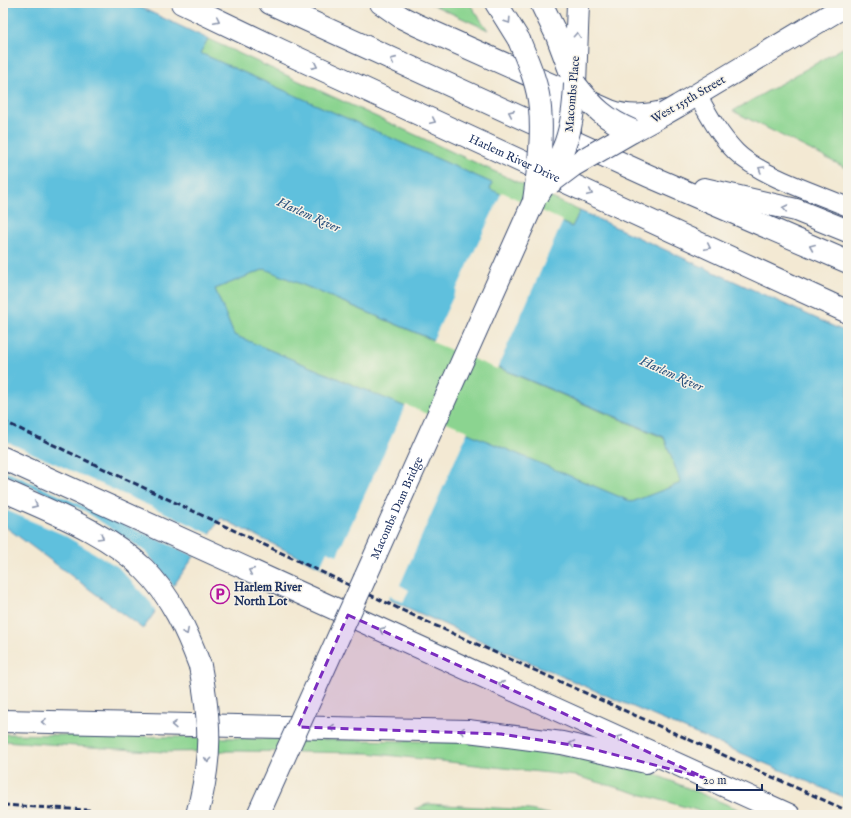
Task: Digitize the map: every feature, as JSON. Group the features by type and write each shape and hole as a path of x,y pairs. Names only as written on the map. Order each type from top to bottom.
{"main road":[{"name":"Harlem River Drive","path":"182,3 280,50 848,312"},
{"path":"270,3 649,176 848,262"},
{"path":"381,3 401,17 417,25 614,113 625,116 653,115 678,108 848,7"},
{"path":"496,3 519,40 585,159"},
{"path":"541,3 572,70 602,115 633,131"},
{"name":"Macombs Place","path":"534,201 559,161 570,132 572,70 578,3"},
{"name":"West 155th Street","path":"534,201 558,176 585,159 848,4"},
{"path":"519,40 530,66 540,107 540,152 534,201"},
{"path":"649,176 796,210 848,231"},
{"name":"Macombs Dam Bridge","path":"258,815 534,201"},
{"path":"3,458 789,815"},
{"path":"3,490 86,528 126,553 144,569 175,609 200,666 209,716 210,745 208,767 197,815"},
{"path":"3,721 433,729 501,734 585,747 705,778"}],"street":[{"path":"698,96 714,125 737,153 767,173 848,207"}],"highlighted area":[{"path":"348,615 705,778 585,747 501,734 298,727"}],"green space":[{"path":"429,3 469,3 488,30"},
{"path":"208,39 580,211 572,227 489,189 492,183 200,53"},
{"path":"848,45 848,169 733,111"},
{"path":"265,269 664,438 682,483 632,502 234,335 215,289"},
{"path":"3,734 465,742 628,763 752,815 714,815 576,776 368,753 237,751 164,752 3,741"},
{"path":"428,804 529,810 554,815 453,815 414,809"}],"water":[{"name":"Harlem River","path":"3,3 131,3 208,39 200,53 492,183 490,189 572,227 580,211 848,333 848,799 454,629 221,518 143,629 3,525","holes":["265,269 664,437 681,483 632,502 234,335 215,289"]}],"pier":[{"path":"502,192 563,221 497,369 432,342"},
{"path":"406,405 468,431 400,585 409,590 403,602 390,596 387,601 332,576 333,572 320,566 327,551 337,555"},
{"path":"3,440 212,535 197,557 3,470"},
{"path":"3,474 85,511 146,552 175,588 156,614 151,603 118,567 62,534 3,509"}],"railway":[{"path":"3,421 423,620 848,811"},
{"path":"3,805 170,815"}],"place":[{"name":"Harlem River North Lot","path":"220,594"}]}
